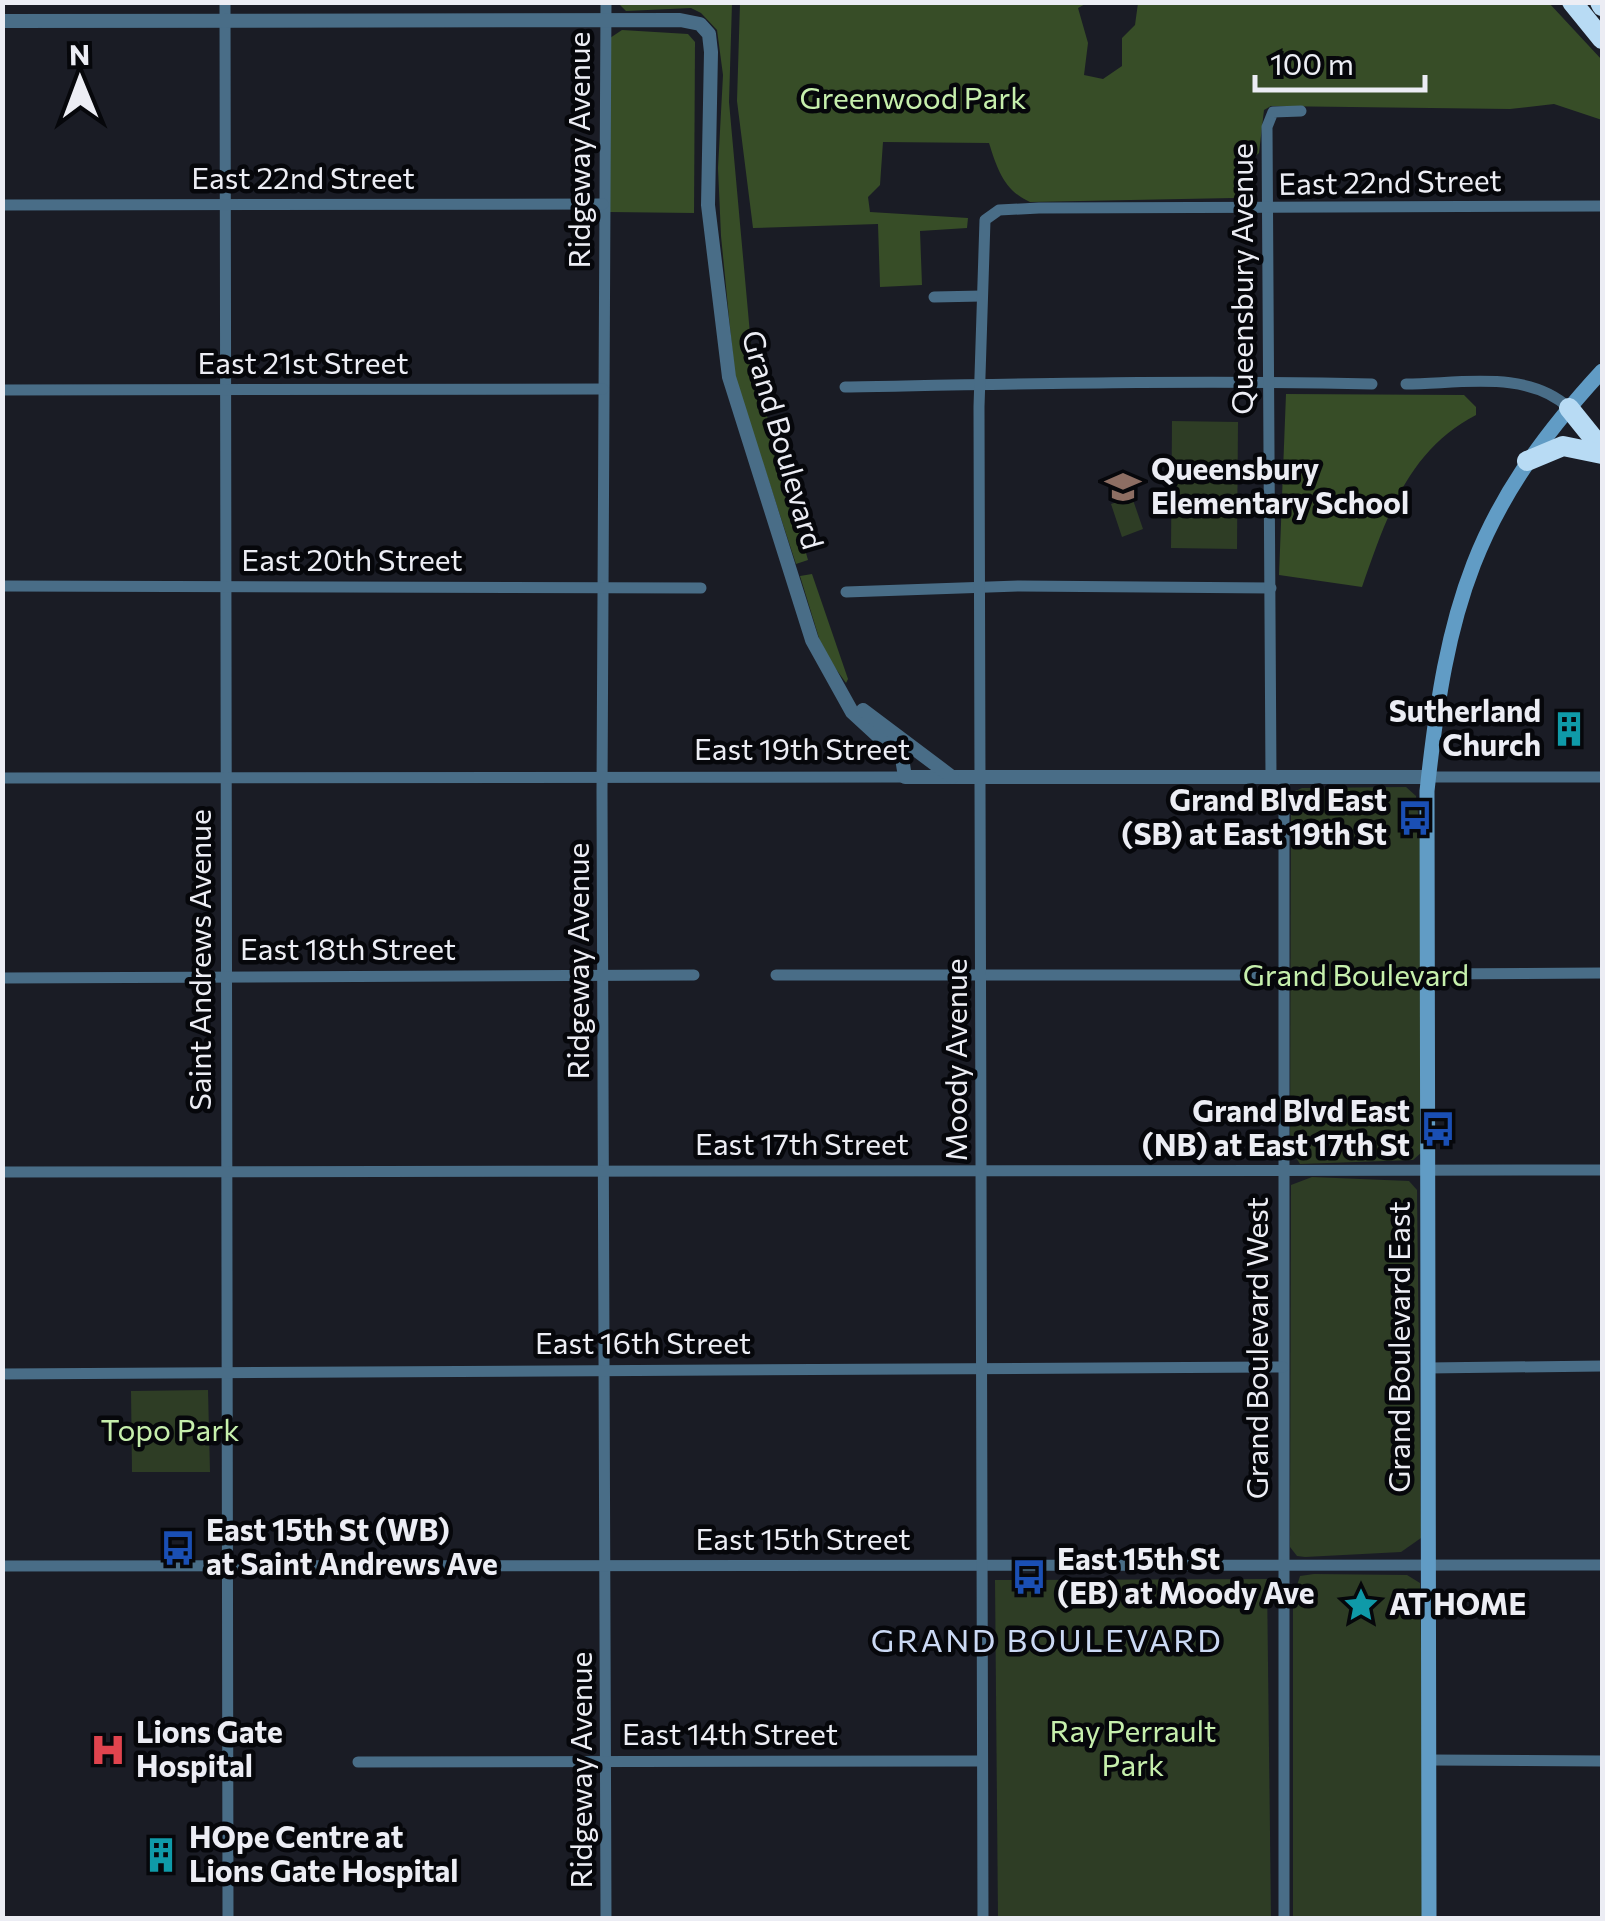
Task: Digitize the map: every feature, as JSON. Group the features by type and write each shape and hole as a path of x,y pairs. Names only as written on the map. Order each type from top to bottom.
{"highway":[{"path":"1572,2 1602,38"},
{"path":"1569,408 1602,452"},
{"path":"1527,460 1563,446 1602,452"}],"main road":[{"name":"Grand Boulevard East","path":"1429,1918 1432,1760 1428,1564 1428,776 1440,674 1456,611 1482,539 1527,460 1602,372"}],"street":[{"name":"Saint Andrews Avenue","path":"225,2 228,1918"},
{"name":"Ridgeway Avenue","path":"606,2 602,777 606,1918"},
{"path":"2,21 605,20"},
{"name":"Grand Boulevard","path":"605,20 700,24 709,34 708,205 729,377 803,615 857,718 902,758 905,777"},
{"name":"Queensbury Avenue","path":"1277,777 1268,382 1269,115 1301,112"},
{"name":"East 22nd Street","path":"2,205 603,204"},
{"name":"East 22nd Street","path":"999,210 1602,206"},
{"name":"Moody Avenue","path":"982,1918 980,388 982,233 985,220 999,210"},
{"path":"934,297 982,296"},
{"path":"845,387 980,388 1104,382 1372,384"},
{"path":"1406,384 1514,383 1544,390 1569,408"},
{"name":"East 21st Street","path":"2,390 603,388"},
{"name":"East 20th Street","path":"2,586 700,588"},
{"path":"846,592 1271,588"},
{"name":"Grand Boulevard","path":"838,685 892,736 941,765 952,777"},
{"name":"East 19th Street","path":"2,778 1602,776"},
{"name":"Grand Boulevard West","path":"1277,777 1284,974 1284,1918"},
{"path":"1427,974 1602,973"},
{"path":"776,975 1284,974"},
{"name":"East 18th Street","path":"2,978 694,975"},
{"name":"East 17th Street","path":"2,1172 1602,1170"},
{"name":"East 16th Street","path":"2,1374 1283,1366"},
{"path":"1428,1368 1602,1366"},
{"name":"East 15th Street","path":"2,1566 1602,1565"},
{"path":"1432,1760 1602,1761"},
{"name":"East 14th Street","path":"358,1762 982,1761"}],"green space":[{"path":"618,3 732,3 729,102 753,367 808,560 796,564 735,378 721,236 718,168 723,75 717,30 691,8 626,11"},
{"name":"Greenwood Park","path":"740,3 1087,3 1078,8 1088,43 1084,75 1103,79 1122,66 1122,38 1135,25 1138,3 1549,3 1602,60 1602,120 1554,104 1510,109 1271,106 1264,110 1259,153 1244,165 1253,188 1247,197 1233,198 1030,202 1008,185 989,143 883,142 880,185 868,197 870,212 968,218 967,228 920,231 922,285 880,287 878,224 753,228 737,101"},
{"path":"622,30 688,34 695,42 694,213 609,212 610,38"},
{"path":"1286,394 1464,395 1476,407 1476,415 1433,447 1402,488 1362,587 1279,575"},
{"path":"1172,421 1238,422 1237,549 1171,548"},
{"path":"1132,497 1143,529 1122,537 1111,504"},
{"path":"812,574 848,679 846,683 823,651 800,576"},
{"name":"Grand Boulevard","path":"1406,787 1416,796 1422,847 1422,1152 1413,1160 1300,1164 1290,1148 1291,793 1302,788"},
{"path":"1312,1177 1409,1181 1417,1190 1421,1538 1401,1552 1305,1557 1297,1556 1290,1547 1291,1185"},
{"name":"Topo Park","path":"208,1390 210,1472 132,1472 131,1391"},
{"name":"Grand Boulevard","path":"1407,1575 1420,1583 1425,1918 1293,1918 1293,1598 1300,1576"},
{"name":"Ray Perrault Park","path":"1267,1579 1271,1918 998,1918 995,1580"}],"place":[{"name":"Queensbury Elementary School","path":"1123,487"},
{"name":"Sutherland Church","path":"1569,729"},
{"name":"Grand Blvd East (SB) at East 19th St","path":"1415,818"},
{"name":"Grand Blvd East (NB) at East 17th St","path":"1438,1129"},
{"name":"East 15th St (WB) at Saint Andrews Ave","path":"178,1548"},
{"name":"East 15th St (EB) at Moody Ave","path":"1029,1577"},
{"name":"AT HOME","path":"1361,1605"},
{"name":"Lions Gate Hospital","path":"108,1750"},
{"name":"HOpe Centre at Lions Gate Hospital","path":"161,1855"}],"district":[{"name":"GRAND BOULEVARD","path":"1047,1641"}]}
